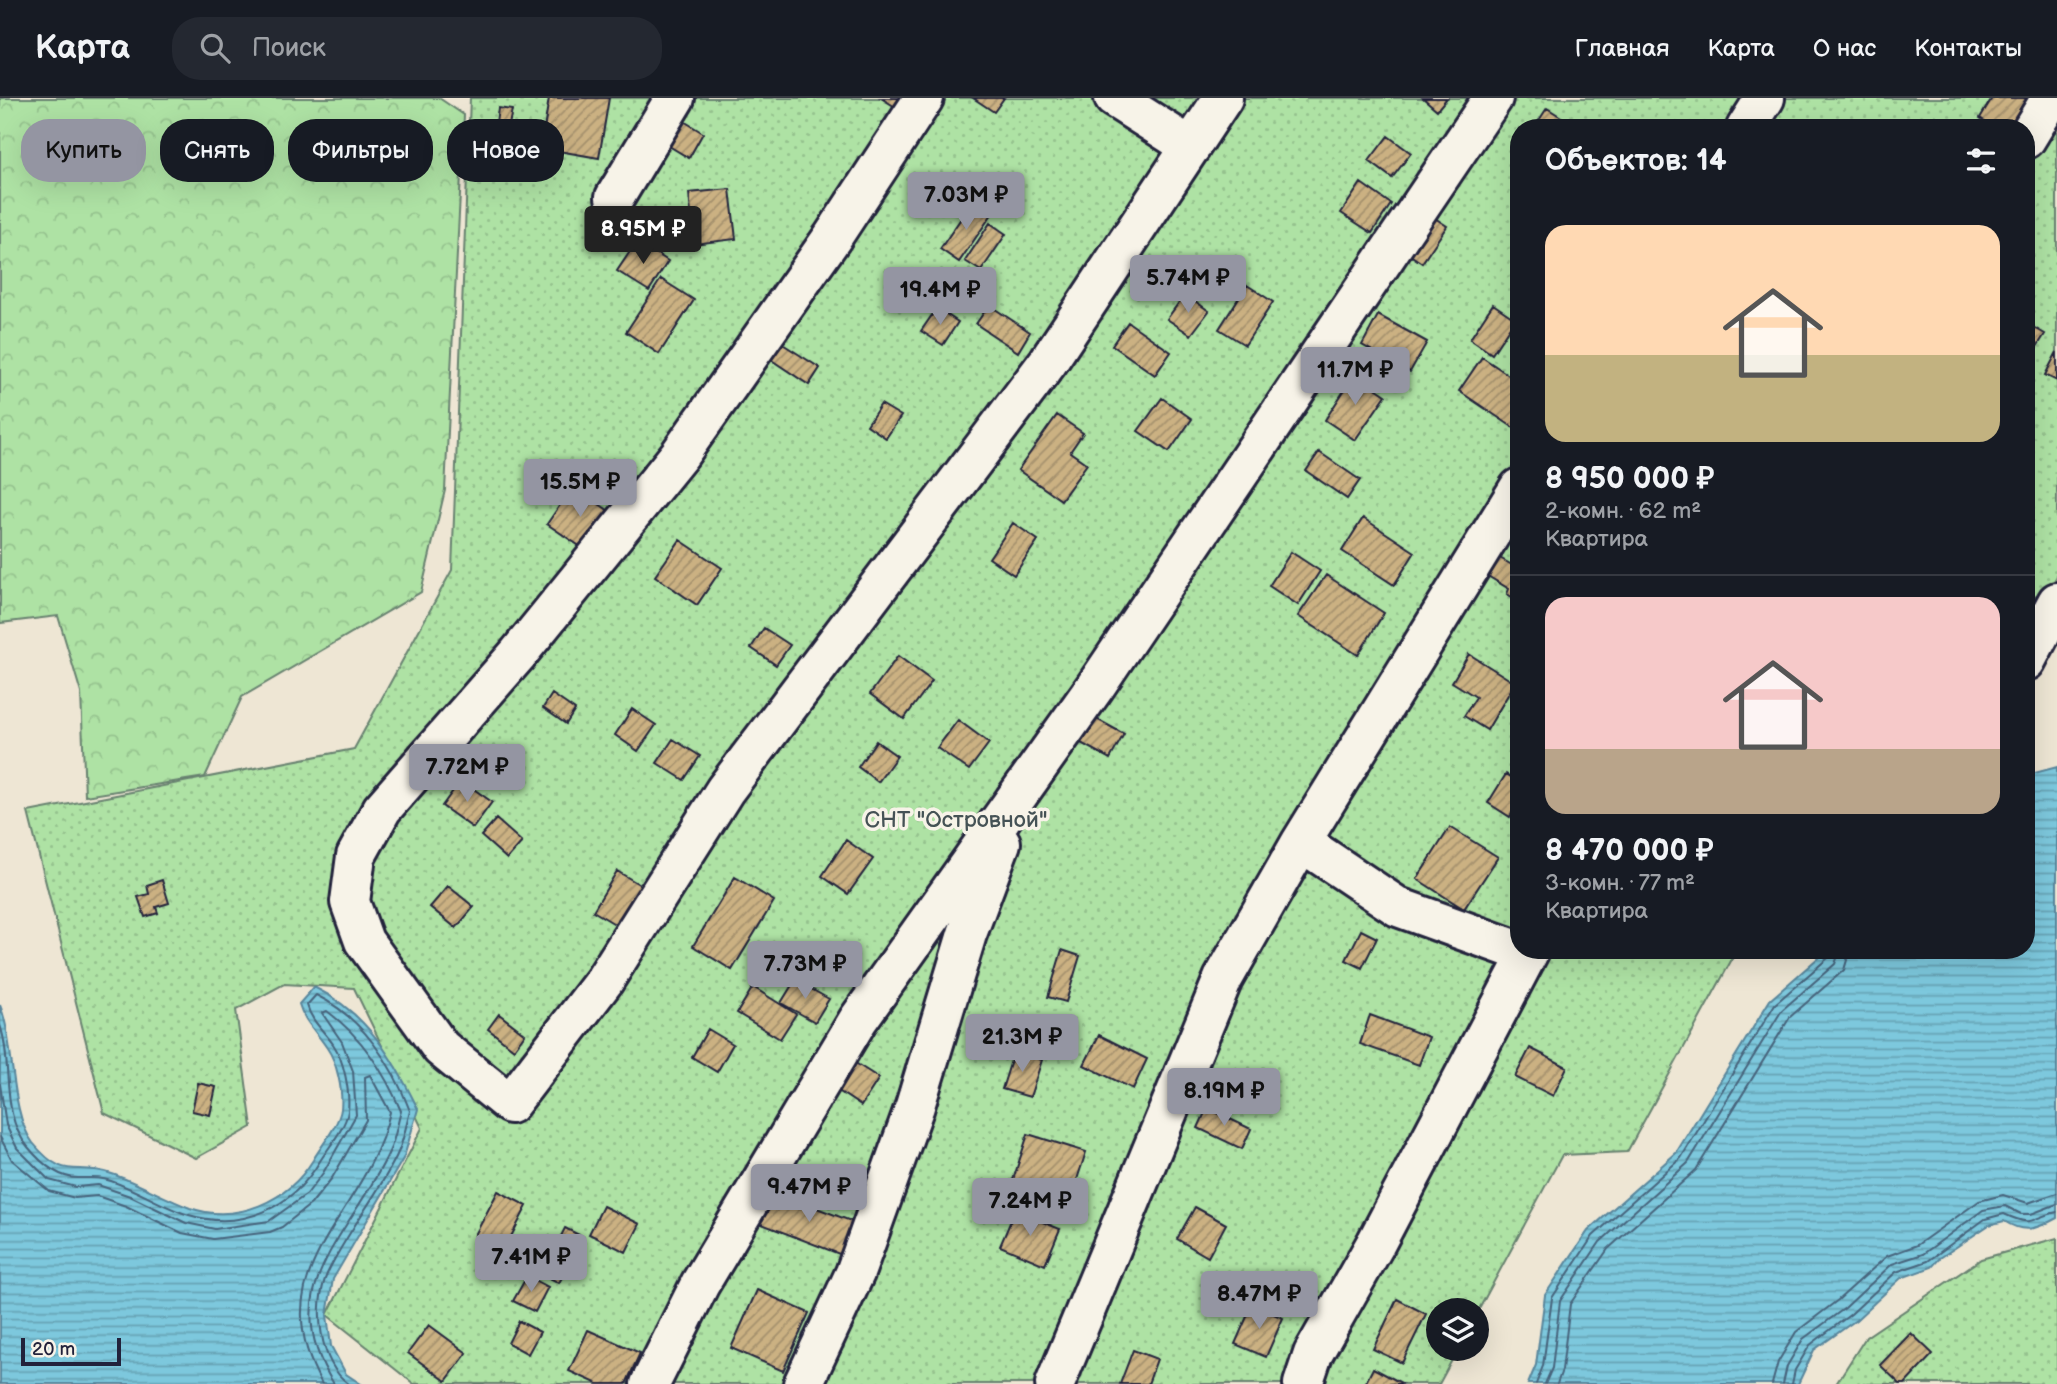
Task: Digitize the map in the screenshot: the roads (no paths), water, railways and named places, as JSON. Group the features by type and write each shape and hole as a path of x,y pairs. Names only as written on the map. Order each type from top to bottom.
{"lane":[{"path":"615,198 675,98"},
{"path":"924,98 832,237 680,454 518,654 382,809 356,856 351,902 364,941 441,1048 510,1104 604,981 725,790 1048,362 1223,98"},
{"path":"1114,98 1191,147"},
{"path":"650,1384 700,1284 858,1020 1103,676 1493,98"},
{"path":"1752,119 1765,98"},
{"path":"2035,124 2051,98"},
{"path":"1055,1384 1223,979 1301,842 1510,503"},
{"path":"2035,644 2057,602"},
{"path":"803,1384 855,1273 915,1106 967,934 1019,795"},
{"path":"1301,842 1398,907 1510,945"},
{"path":"1303,1384 1313,1354 1376,1243 1525,959"}],"water":[{"path":"2057,767 2057,1218 2043,1225 2024,1229 2004,1221 1989,1225 1940,1258 1932,1267 1901,1278 1856,1320 1814,1350 1798,1384 1528,1384 1536,1365 1545,1295 1588,1231 1676,1153 1770,1000 1817,959 2035,959 2035,773"},
{"path":"314,987 333,998 364,1024 399,1072 418,1109 404,1157 333,1279 327,1315 331,1346 346,1374 361,1384 0,1384 0,1005 20,1115 33,1143 44,1155 63,1167 112,1174 190,1208 226,1213 260,1205 290,1187 313,1160 340,1115 341,1094 334,1061 299,1004"}],"park label":[{"name":"СНТ \"Островной\"","path":"956,819"}]}
